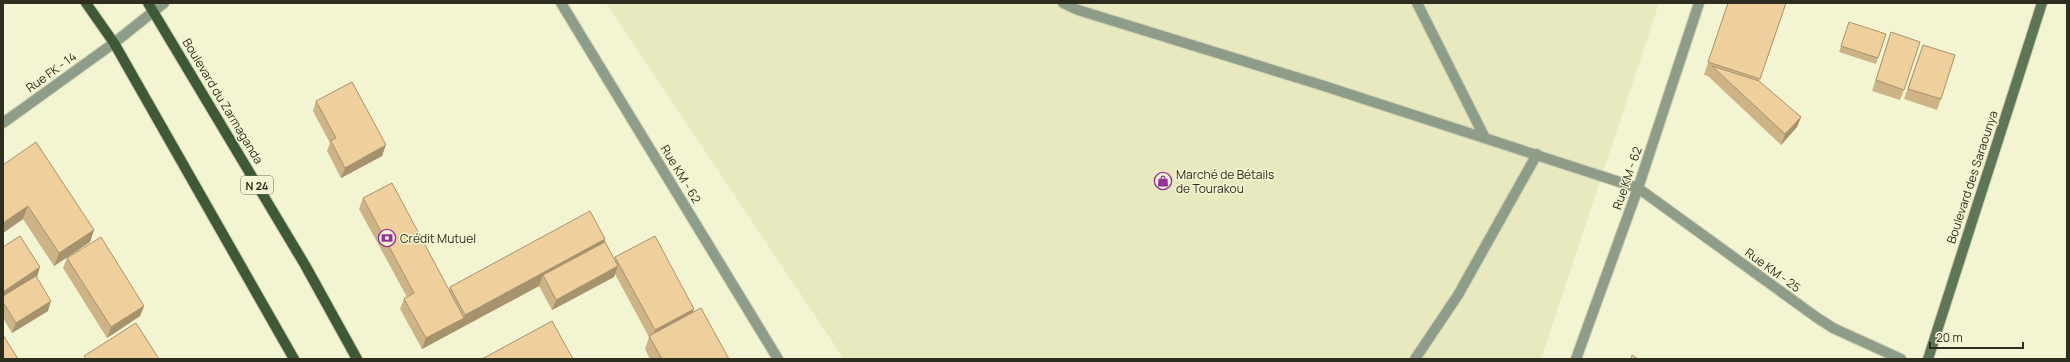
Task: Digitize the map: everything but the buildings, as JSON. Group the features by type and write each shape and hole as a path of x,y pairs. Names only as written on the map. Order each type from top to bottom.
{"main road":[{"path":"86,3 114,43 294,359"},
{"name":"Boulevard du Zarmaganda","path":"148,3 305,265 357,359"},
{"name":"Boulevard des Saraounya","path":"1928,359 2042,3"}],"street":[{"name":"Rue FK - 14","path":"3,123 114,43 164,3"},
{"name":"Rue KM - 62","path":"561,3 778,359"},
{"name":"Rue KM - 25","path":"1063,3 1078,10 1318,84 1638,188 1816,317 1833,328 1902,359"},
{"path":"1417,3 1485,138"},
{"name":"Rue KM - 62","path":"1576,359 1638,188 1699,3"},
{"path":"1415,359 1458,295 1537,154"}],"shaded area":[{"name":"Marché de Bétails de Tourakou","path":"606,3 1659,3 1541,359 844,359"}],"place":[{"name":"Marché de Bétails de Tourakou","path":"1163,181"},
{"name":"Crédit Mutuel","path":"387,238"}]}
